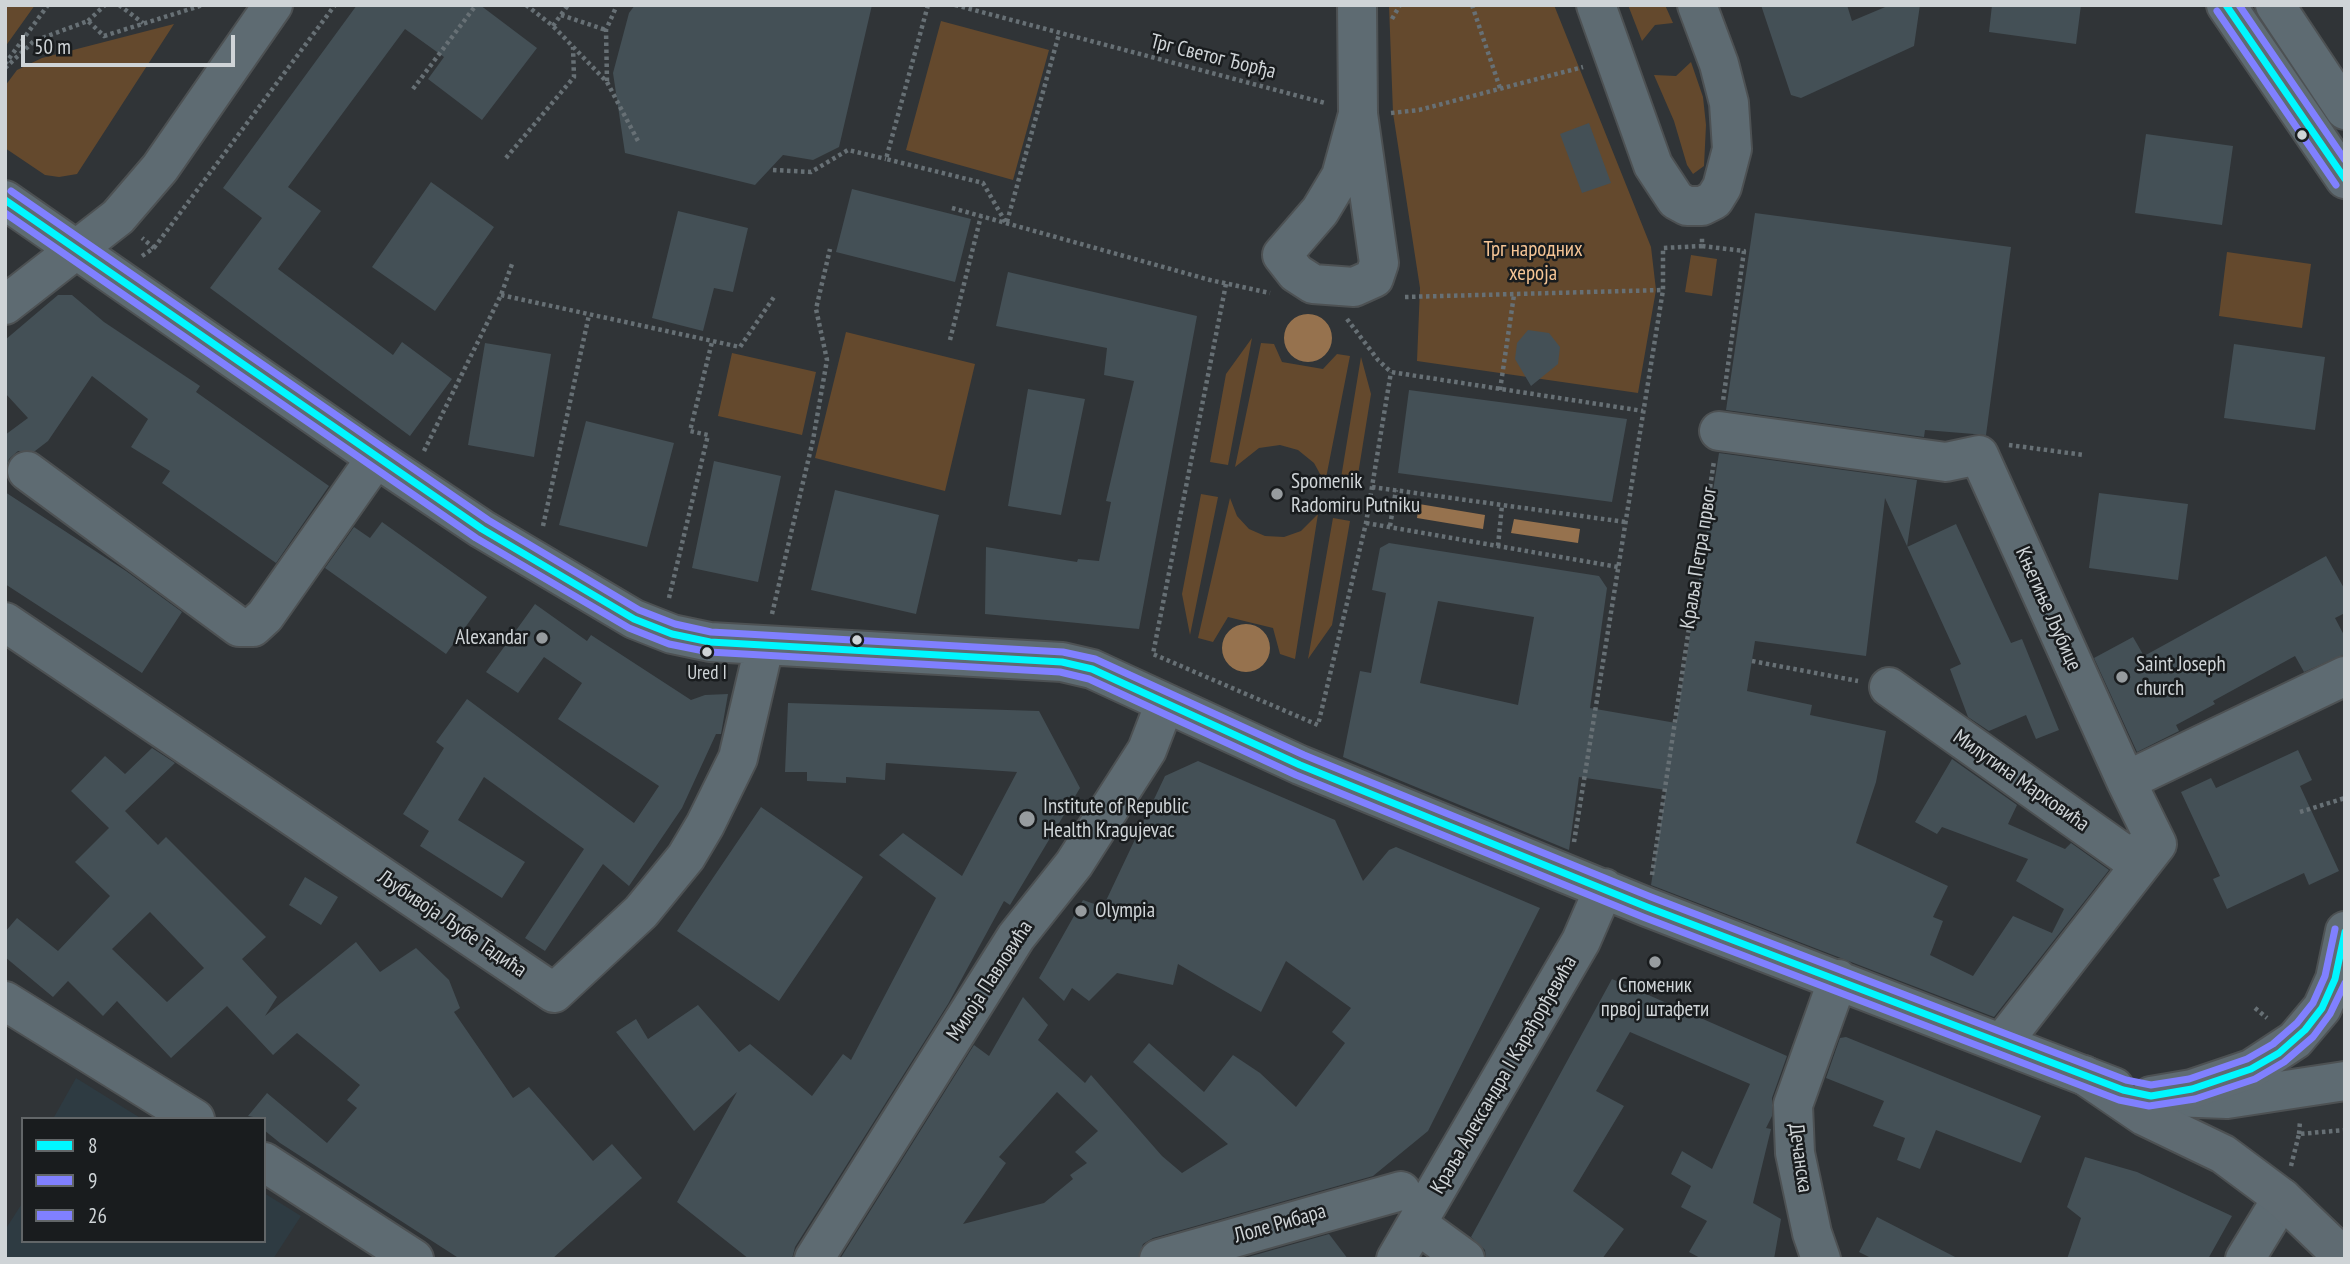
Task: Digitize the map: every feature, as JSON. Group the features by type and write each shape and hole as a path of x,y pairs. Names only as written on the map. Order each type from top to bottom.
{"main road":[{"path":"2226,5 2345,179"},
{"path":"2151,1096 2192,1089 2251,1069 2295,1040 2322,1008 2335,979 2345,931"},
{"path":"2084,1075 2144,1116 2223,1154 2283,1198 2332,1246 2341,1259"}],"street":[{"path":"5,305 118,217 160,168 273,5"},
{"path":"1356,5 1358,114"},
{"path":"1597,5 1614,59 1662,184 1675,200 1687,206 1702,206 1714,200 1723,187 1732,149 1732,126 1719,64 1697,5"},
{"path":"2274,5 2345,110"},
{"path":"5,200 376,458 536,561 634,619 661,630 710,642 764,647 1062,662 1092,669 1300,765 1604,887 1647,907 2084,1075 2151,1096 2227,1099 2345,1082"},
{"path":"1719,431 1946,462 1979,455"},
{"name":"Књегиње Љубице","path":"1979,455 2126,781"},
{"path":"27,471 239,627 253,627 265,616 376,458"},
{"name":"Љубивоја Љубе Тадића","path":"5,622 554,993 641,912 685,857 705,825 738,758 764,647"},
{"path":"2002,1043 2157,844 2126,781 2345,676"},
{"name":"Милутина Марковића","path":"1889,687 2127,856 2157,844"},
{"name":"Милоја Павловића","path":"814,1259 1016,937 1074,864 1147,750 1165,703"},
{"name":"Краља Александра I Карађорђевића","path":"1396,1259 1409,1208 1581,941 1604,887"},
{"name":"Дечанска","path":"1821,1259 1795,1153 1793,1105 1838,979"},
{"path":"5,1001 192,1117"},
{"path":"266,1163 414,1259"},
{"path":"2245,1259 2283,1198"},
{"path":"1409,1208 1465,1259"},
{"name":"Лоле Рибара","path":"1159,1259 1409,1208"}],"path":[{"path":"5,66 48,5"},
{"path":"5,66 34,41 88,21 105,5"},
{"path":"119,5 143,23"},
{"path":"154,248 335,5"},
{"path":"413,89 476,5"},
{"path":"526,5 553,26 607,82 638,141"},
{"path":"553,26 568,5"},
{"path":"607,82 606,30 617,5"},
{"path":"886,159 928,5"},
{"name":"Трг Светог Ђорђа","path":"955,5 1315,99 1358,114"},
{"path":"1472,5 1500,88"},
{"path":"88,21 104,36 201,6"},
{"path":"561,15 606,30"},
{"path":"1007,223 1059,34"},
{"path":"506,158 574,77 573,46"},
{"path":"1358,114 1419,110 1614,59"},
{"path":"773,170 811,173 848,150 983,183 1007,223"},
{"path":"1702,206 1702,246"},
{"path":"952,208 1226,284 1153,654 1318,725 1366,523 1391,372 1643,411"},
{"path":"950,340 981,216"},
{"name":"Краља Петра првог","path":"1562,871 1566,855 1574,846 1592,713 1663,290 1663,248 1702,246 1744,251 1647,907"},
{"path":"764,647 813,440 827,360 816,309 830,249"},
{"path":"410,480 501,295 512,264"},
{"path":"1405,297 1663,290"},
{"path":"501,295 740,348 774,296"},
{"path":"1500,390 1514,295"},
{"path":"536,561 589,315"},
{"path":"661,630 708,435 690,431 712,342"},
{"path":"1979,455 2007,445 2084,455"},
{"path":"1372,487 1625,522"},
{"path":"1390,526 1396,490"},
{"path":"1498,546 1502,505"},
{"path":"1366,523 1618,567"},
{"path":"1752,661 1889,687"},
{"path":"2300,812 2345,798"},
{"path":"2283,1198 2299,1133 2345,1130"}],"shaded area":[{"path":"1308,314 1317,315 1325,321 1331,329 1331,347 1325,355 1317,361 1308,362 1299,361 1291,355 1285,347 1284,338 1285,329 1291,321 1299,315"},
{"path":"1419,504 1485,515 1483,529 1417,518"},
{"path":"1514,519 1580,529 1578,543 1511,533"},
{"path":"1246,624 1263,631 1270,648 1263,665 1246,672 1229,665 1222,648 1229,631"},
{"path":"76,1078 139,1117 54,1117"},
{"path":"266,1194 301,1216 273,1259 5,1259 5,1230 21,1205 21,1243 266,1243"}],"green space":[{"path":"5,5 35,5 5,47"},
{"name":"Трг народних хероја","path":"1389,5 1554,5 1651,247 1656,290 1638,393 1417,361 1420,288 1393,113"},
{"path":"1628,5 1665,5 1673,23 1655,25 1642,41"},
{"path":"941,21 1049,50 1013,180 906,150"},
{"path":"174,24 77,174 59,177 45,175 5,148 5,86 17,70 42,58"},
{"path":"1691,62 1703,97 1706,125 1704,166 1693,174 1687,165 1674,121 1654,75 1676,76"},
{"path":"2227,252 2311,264 2302,328 2219,316"},
{"path":"1691,255 1717,259 1712,296 1685,292"},
{"path":"846,332 975,364 945,491 815,458"},
{"path":"1252,338 1228,465 1210,462 1226,374"},
{"path":"1261,343 1274,344 1282,362 1323,369 1337,354 1350,356 1325,483 1314,463 1298,450 1280,445 1259,448 1235,467"},
{"path":"732,353 816,372 802,435 718,416"},
{"path":"1361,357 1371,394 1356,487 1340,484"},
{"path":"1201,494 1218,497 1190,635 1182,594"},
{"path":"1230,498 1237,516 1249,529 1265,536 1284,537 1301,531 1318,514 1295,659 1280,654 1273,628 1228,617 1213,642 1198,638"},
{"path":"1333,518 1350,521 1332,625 1308,659"}],"building":[{"path":"357,5 480,5 537,48 482,120 428,79 444,57 405,29 288,187 321,211 278,269 393,355 402,342 452,379 410,436 210,288 262,218 223,188"},
{"path":"635,5 872,5 839,147 813,160 783,155 755,185 625,153 613,73 629,13"},
{"path":"1761,5 1847,5 1852,21 1890,5 1920,5 1914,46 1801,98 1791,95"},
{"path":"1992,5 2081,5 2076,44 1989,32"},
{"path":"1589,123 1611,183 1582,193 1560,134"},
{"path":"2146,134 2233,146 2222,225 2135,213"},
{"path":"431,182 494,227 435,311 372,267"},
{"path":"852,189 971,219 955,282 836,252"},
{"path":"678,211 748,228 733,292 714,288 703,331 652,318"},
{"path":"1755,213 2011,247 1986,435 1925,430 1924,437 1726,410"},
{"path":"1008,272 1197,316 1139,629 985,614 986,547 1077,562 1078,559 1099,561 1111,502 1106,501 1134,381 1104,375 1107,348 996,326"},
{"path":"58,295 72,295 104,322 200,386 196,392 329,486 276,563 162,483 170,471 131,447 148,419 92,376 48,441 35,451 18,451 9,459 5,473 5,435 28,418 5,393 5,340"},
{"path":"1528,330 1549,333 1560,347 1558,364 1531,386 1515,359 1517,343"},
{"path":"485,343 551,354 534,457 468,445"},
{"path":"2234,344 2325,357 2315,430 2224,418"},
{"path":"1028,389 1085,399 1061,515 1008,506"},
{"path":"1409,390 1627,419 1612,502 1398,473"},
{"path":"586,421 674,443 647,547 559,525"},
{"path":"1719,453 1917,480 1907,546 1885,498 1866,656 1755,641 1747,691 1812,705 1810,715 1886,731 1876,782 1856,843 1948,886 1933,917 1943,921 1930,955 1973,976 2013,916 2052,933 2064,909 2016,881 2028,859 1942,827 1937,834 1915,822 1952,759 2017,805 2008,824 2065,849 2071,843 2109,870 1994,1017 1651,885 1666,790 1579,777 1569,850 1343,757 1360,671 1371,673 1386,593 1372,590 1380,548 1389,543 1599,576 1607,588 1590,708 1676,723","holes":["1438,601 1534,617 1518,705 1420,683"]},
{"path":"714,461 781,476 758,582 692,568"},
{"path":"835,490 939,515 916,614 811,590"},
{"path":"5,492 126,571 182,612 142,673 5,584"},
{"path":"2099,493 2188,504 2178,580 2089,568"},
{"path":"382,522 487,597 446,654 325,568 354,527 370,538"},
{"path":"1956,524 2011,643 2022,639 2059,730 2036,739 2026,715 1989,731 1968,717 1950,669 1961,664 1907,547"},
{"path":"2326,556 2345,590 2345,613 2335,618 2345,637 2345,654 2304,672 2295,656 2213,701 2215,704 2176,725 2179,731 2137,752 2094,658 2133,637 2144,656"},
{"path":"535,604 587,641 591,635 691,700 705,695 728,694 721,734 716,734 682,808 629,886 603,864 545,951 525,938 584,849 484,777 458,820 525,862 502,898 420,846 429,831 403,814 444,748 436,742 467,699 634,823 659,786 558,719 582,683 544,657 518,693 486,672"},
{"path":"788,703 1039,711 1080,788 1010,905 1004,901 948,1004 795,1247 792,1259 749,1259 677,1202 737,1092 694,1131 616,1032 636,1019 648,1039 698,1005 739,1052 750,1044 812,1096 843,1054 851,1060 936,898 879,855 903,833 962,876 1017,772 886,763 885,780 846,777 846,783 807,781 807,772 785,772"},
{"path":"152,748 175,763 125,811 158,845 166,837 266,937 242,959 277,997 265,1016 356,942 380,972 416,948 449,980 460,1008 454,1012 513,1098 529,1087 593,1161 612,1144 642,1178 552,1259 460,1259 280,1143 266,1132 266,1117 248,1116 267,1093 327,1143 357,1108 347,1100 360,1085 297,1033 273,1055 227,1006 171,1058 117,1001 103,1016 68,981 53,997 5,957 5,932 17,918 58,951 110,896 75,862 109,828 71,791 105,756 125,774","holes":["150,912 204,968 167,1002 112,949"]},
{"path":"2298,750 2312,780 2300,786 2339,871 2309,885 2304,873 2227,909 2213,879 2220,876 2181,792 2211,778 2216,788"},
{"path":"1198,761 1335,820 1363,881 1389,850 1396,847 1540,908 1428,1131 1373,1176 1153,1238 1143,1244 1138,1259 840,1259 974,1045 989,1056 1023,997 1048,1025 1038,1040 1085,1083 1091,1075 1162,1156 1182,1173 1228,1144 1133,1062 1149,1043 1204,1092 1233,1055 1260,1073 1296,1107 1345,1043 1332,1032 1351,1008 1286,961 1261,1012 1178,964 1173,985 1117,973 1089,1001 1072,988 1064,1001 1039,978 1083,900 1103,907 1165,776","holes":["1057,1092 1098,1131 1075,1152 1087,1163 1070,1175 1073,1179 1044,1203 963,1224 1006,1163 999,1157"]},
{"path":"761,807 863,877 779,1001 677,931"},
{"path":"305,877 338,897 321,925 289,905"},
{"path":"1612,979 1787,1056 1772,1098 1772,1116 1766,1128 1771,1129 1753,1203 1781,1219 1774,1259 1702,1259 1689,1252 1707,1221 1681,1207 1691,1186 1671,1174 1682,1151 1712,1169 1750,1084 1630,1032 1596,1091 1624,1106 1573,1191 1624,1229 1602,1259 1486,1259 1485,1250 1471,1237"},
{"path":"1846,1037 2041,1116 2021,1163 1936,1130 1920,1169 1897,1160 1905,1138 1873,1126 1884,1101 1826,1078 1840,1038"},
{"path":"2085,1157 2137,1172 2232,1216 2208,1259 2067,1259 2081,1218 2067,1207"},
{"path":"1877,1217 1959,1259 1873,1259 1859,1252"},
{"path":"1329,1234 1348,1259 1241,1259"}],"transit line":[{"name":"8","path":"2226,5 2345,179"},
{"name":"26","path":"2239,5 2345,160"},
{"name":"9","path":"2217,11 2336,185"},
{"name":"26","path":"11,191 488,520 639,610 675,624 711,632 1063,652 1095,659 1304,755 1651,897 2126,1080 2151,1085 2189,1079 2247,1059 2273,1044 2297,1023 2313,1003 2325,976 2335,929"},
{"name":"8","path":"5,200 482,529 634,619 672,634 710,642 1062,662 1092,669 1300,765 1647,907 2123,1090 2151,1096 2192,1089 2251,1069 2279,1053 2305,1030 2322,1008 2335,979 2345,932"},
{"name":"9","path":"5,213 476,538 629,628 669,644 709,652 1060,672 1089,679 1296,775 1643,917 2119,1100 2149,1106 2195,1099 2255,1079 2284,1062 2313,1037 2330,1014 2345,983"}],"place":[{"name":"Spomenik Radomiru Putniku","path":"1277,494"},
{"name":"Alexandar","path":"542,638"},
{"name":"Ured I","path":"707,652"},
{"name":"Saint Joseph church","path":"2122,677"},
{"name":"Institute of Republic Health Kragujevac","path":"1027,819"},
{"name":"Olympia","path":"1081,911"},
{"name":"Споменик првој штафети","path":"1655,962"}]}
